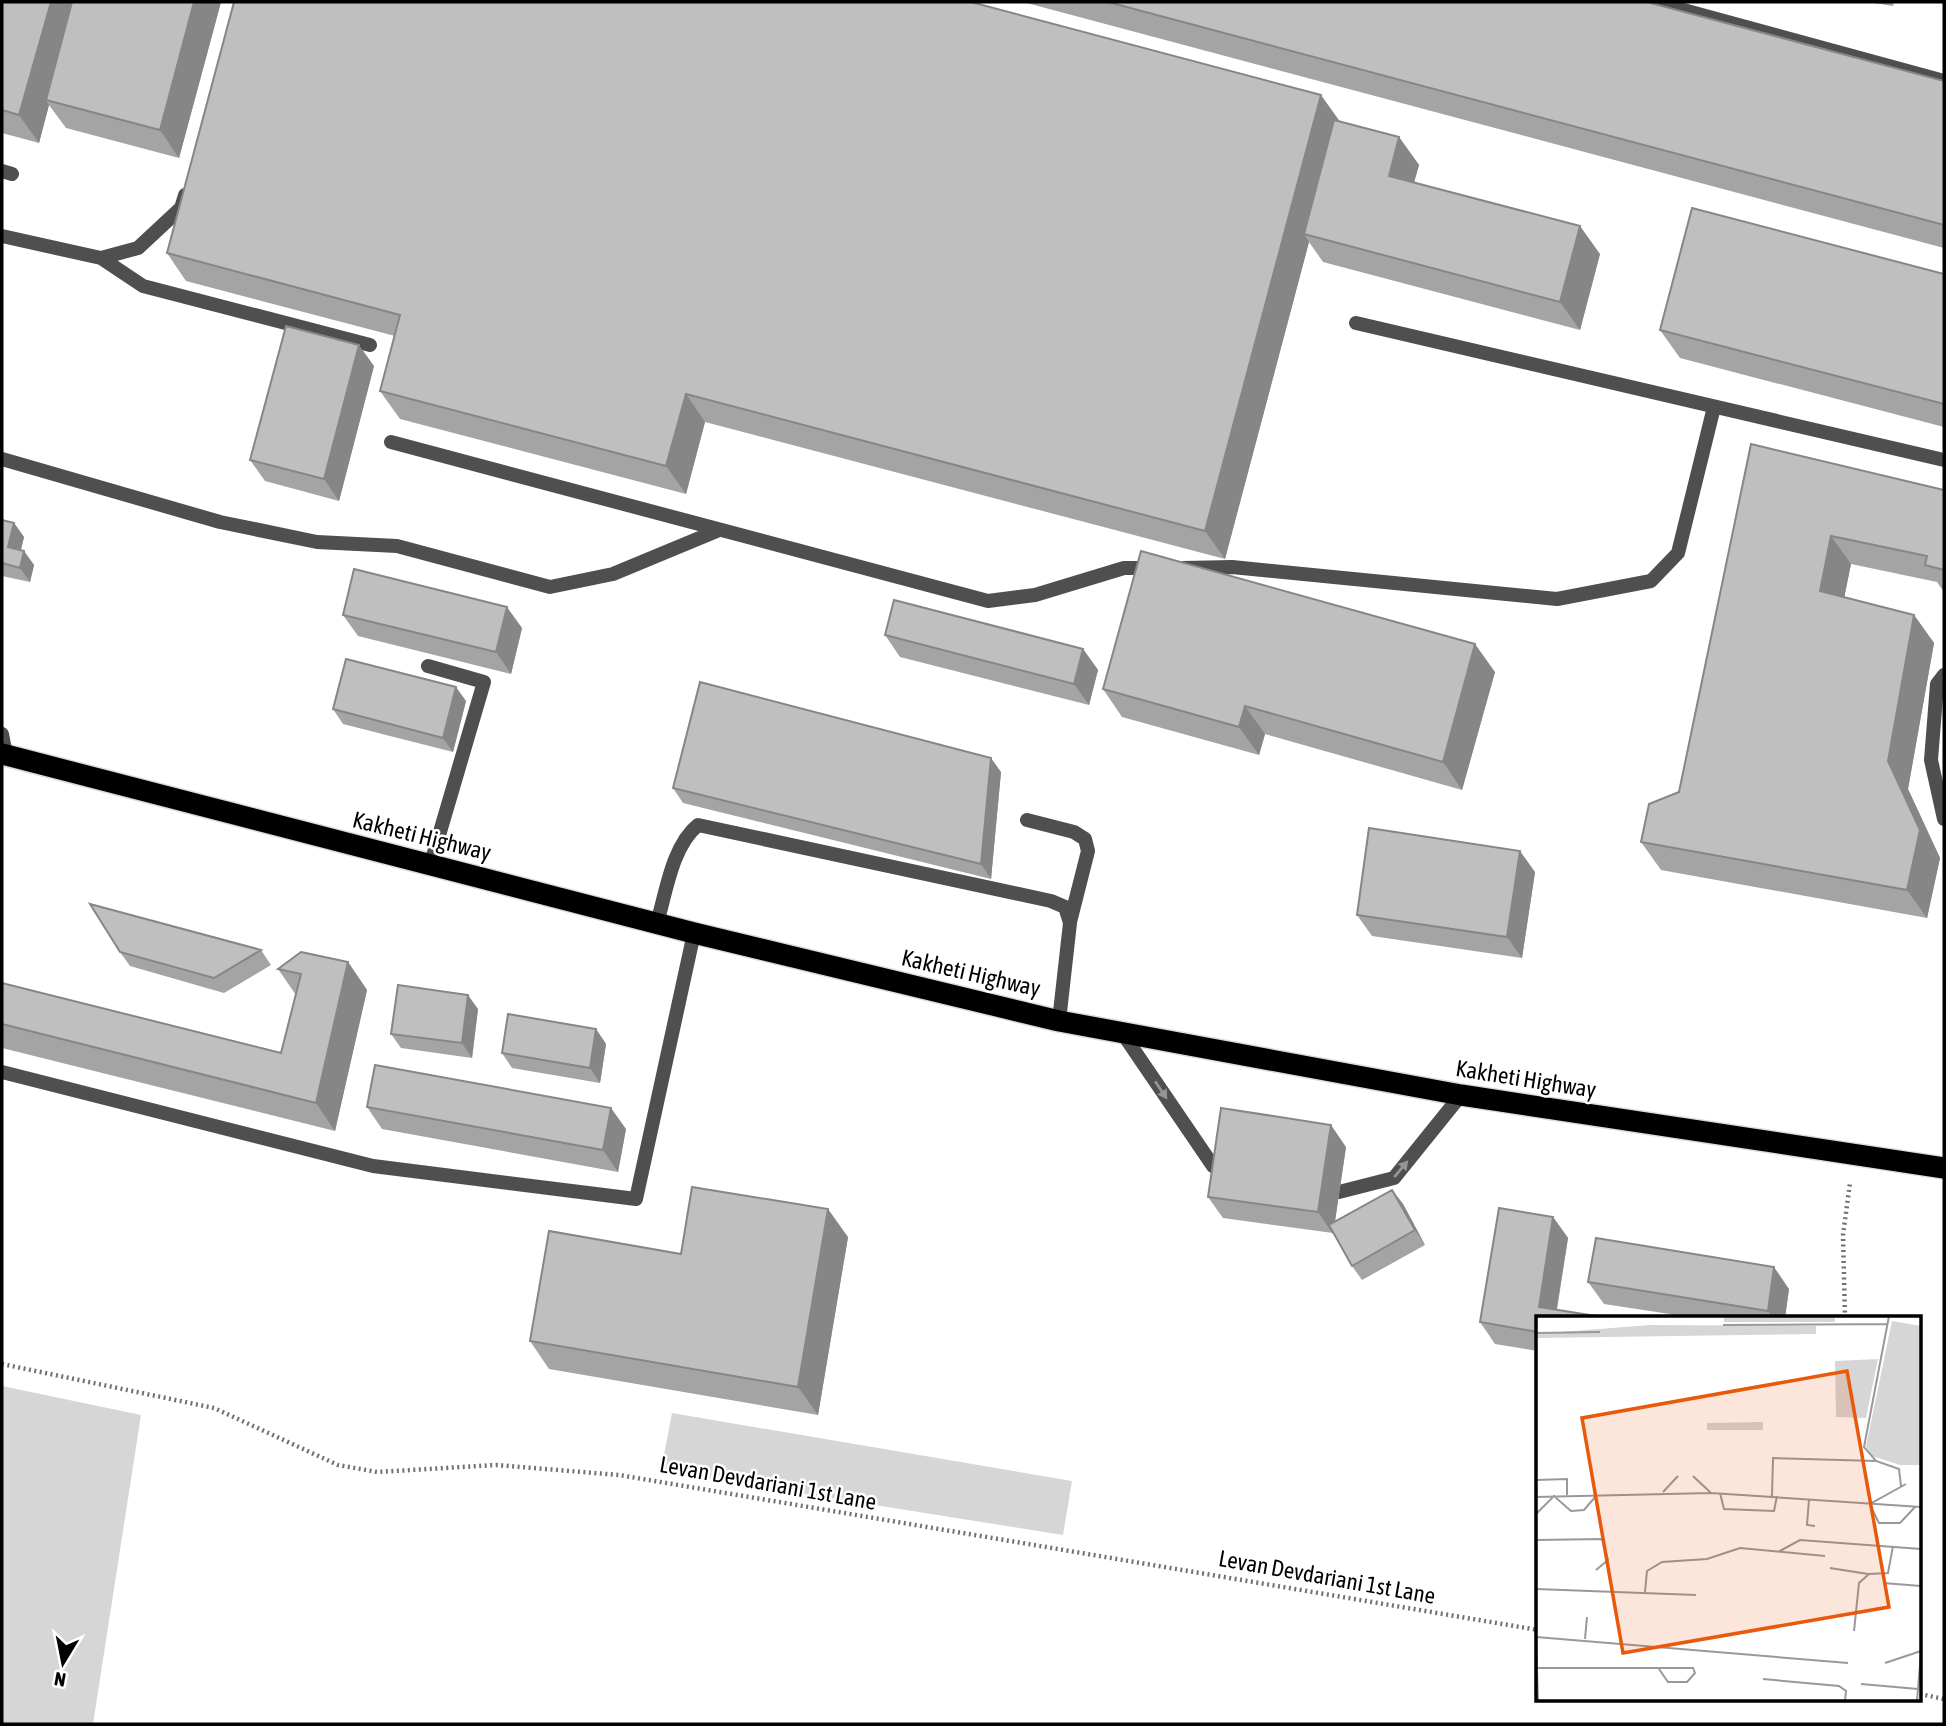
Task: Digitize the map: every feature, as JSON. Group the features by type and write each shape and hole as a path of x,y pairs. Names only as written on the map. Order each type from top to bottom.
{"highway":[{"name":"Kakheti Highway","path":"3,756 694,933 1059,1021 1461,1096 1854,1157 1940,1163"}],"lane":[{"path":"1654,2 1944,81"},
{"path":"101,258 138,248 181,208 188,183"},
{"path":"2,236 101,258 143,286 370,345"},
{"path":"1356,323 1944,460"},
{"path":"391,442 988,601 1035,595 1124,568 1233,567 1557,600 1651,581 1678,553 1714,407"},
{"path":"2,459 220,522 317,542 397,546 550,587 613,574 719,530"},
{"path":"428,666 484,682 430,866"},
{"path":"1944,675 1937,684 1931,760 1944,819"},
{"path":"2,734 3,756"},
{"path":"1027,820 1074,832 1085,839 1088,851 1070,923 1059,1021"},
{"path":"657,923 679,852 691,831 698,825 1051,901 1065,907 1070,923"},
{"path":"2,1072 373,1166 636,1199 694,933"},
{"path":"1123,1034 1213,1166 1230,1174"},
{"path":"1339,1192 1394,1178 1461,1096"}],"path":[{"path":"1845,1316 1843,1235 1854,1157"},
{"name":"Levan Devdariani 1st Lane","path":"2,1364 215,1408 338,1465 377,1472 496,1465 620,1475 1536,1630"},
{"path":"1922,1694 1944,1699"}],"shaded area":[{"path":"2,1386 141,1415 93,1724 2,1724"},
{"path":"672,1413 1072,1481 1063,1535 661,1471"}],"building":[{"path":"2,2 51,2 19,115 2,110"},
{"path":"72,2 194,2 160,130 46,100"},
{"path":"234,2 971,2 1321,95 1205,531 686,394 666,466 380,391 400,315 167,253"},
{"path":"1108,2 1647,2 1944,81 1944,225"},
{"path":"1334,120 1399,137 1389,176 1580,226 1560,302 1304,234"},
{"path":"1692,208 1944,274 1944,404 1660,330"},
{"path":"286,326 359,345 324,479 250,460"},
{"path":"1751,444 1944,490 1944,570 1925,565 1927,556 1831,536 1820,591 1914,615 1888,761 1920,830 1907,890 1641,842 1649,804 1679,792"},
{"path":"2,520 14,523 8,547 24,551 20,568 2,563"},
{"path":"1141,551 1475,644 1443,762 1245,706 1239,727 1103,689"},
{"path":"354,569 507,607 496,652 343,615"},
{"path":"894,600 1083,649 1074,684 885,635"},
{"path":"346,659 456,687 443,738 333,709"},
{"path":"700,682 991,758 981,864 673,788"},
{"path":"1369,828 1520,851 1507,937 1357,915"},
{"path":"90,904 261,950 214,978 120,952"},
{"path":"301,952 348,962 316,1103 2,1024 2,983 281,1053 301,974 278,969"},
{"path":"398,985 468,995 462,1043 391,1034"},
{"path":"508,1014 596,1029 590,1068 502,1053"},
{"path":"375,1065 611,1108 603,1150 367,1107"},
{"path":"1221,1108 1331,1125 1318,1212 1208,1197"},
{"path":"692,1187 828,1209 798,1387 530,1341 549,1231 681,1254"},
{"path":"1392,1190 1415,1230 1352,1266 1329,1225"},
{"path":"1499,1208 1553,1217 1539,1307 1596,1316 1536,1316 1536,1332 1480,1322"},
{"path":"1596,1238 1774,1267 1768,1311 1588,1282"}]}
